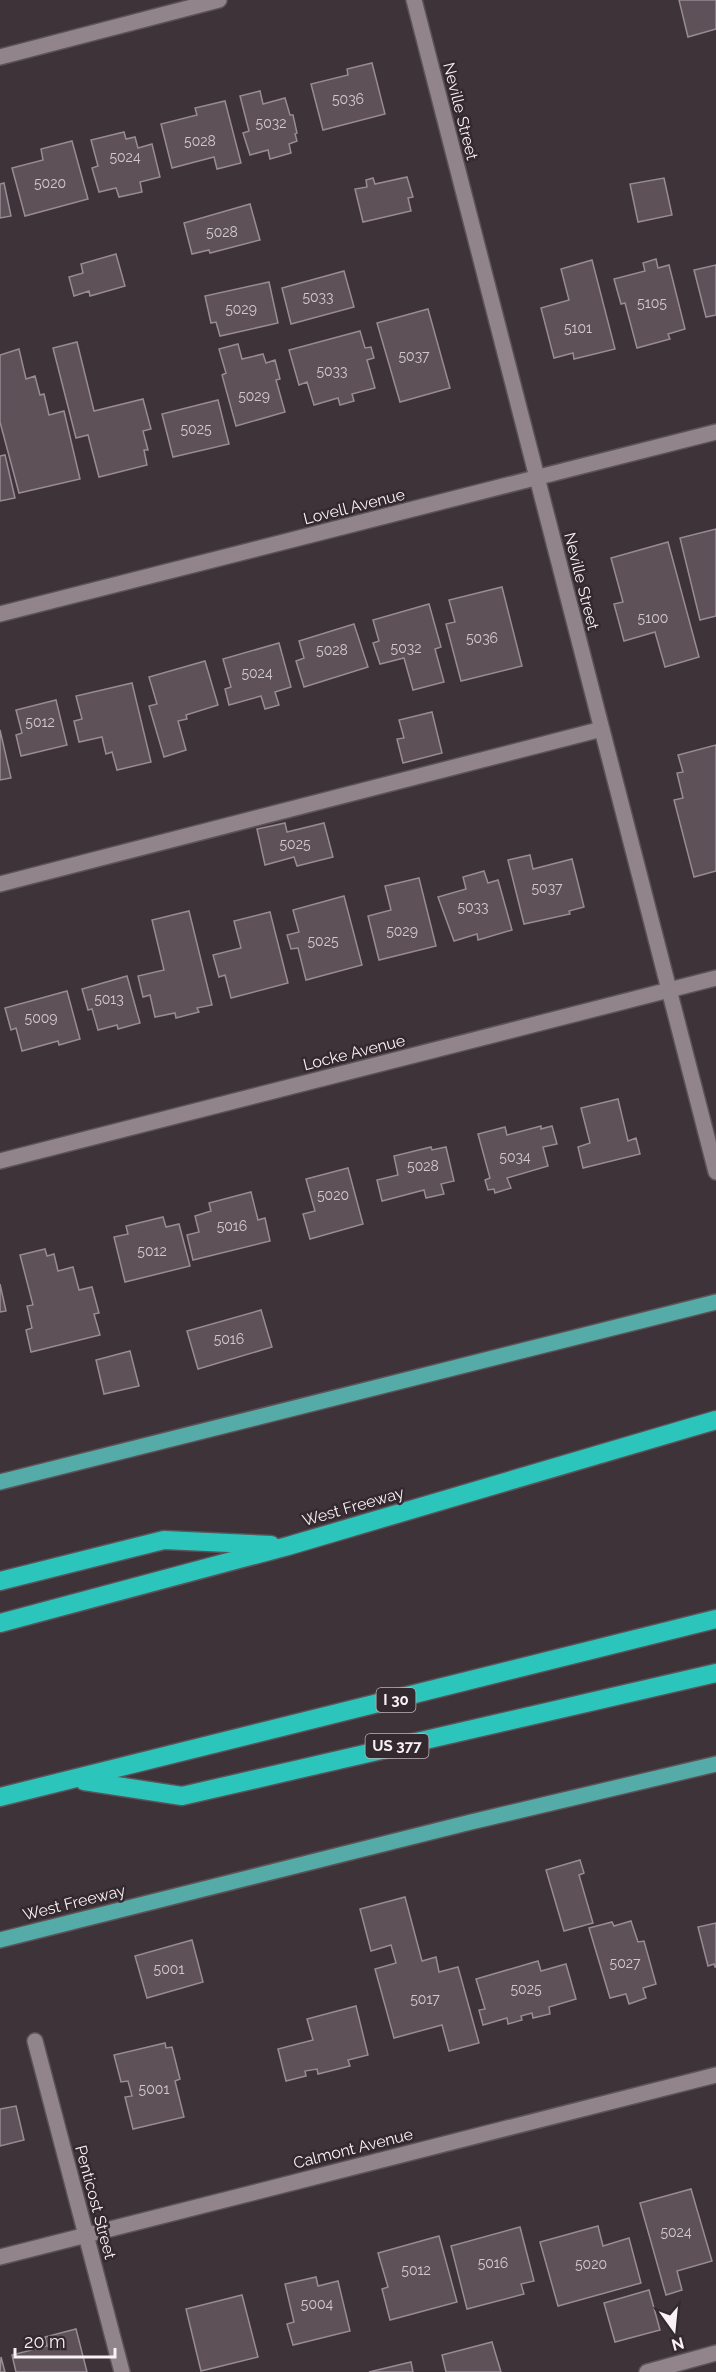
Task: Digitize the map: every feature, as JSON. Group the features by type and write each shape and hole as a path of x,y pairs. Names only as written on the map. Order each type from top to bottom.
{"highway":[{"name":"West Freeway","path":"0,1623 288,1546 716,1420"},
{"path":"0,1581 164,1540 288,1546"},
{"name":"I 30","path":"0,1797 76,1780 716,1619"},
{"name":"US 377","path":"76,1780 182,1796 716,1673"}],"main road":[{"path":"0,1482 716,1302"},
{"name":"West Freeway","path":"0,1940 448,1828 716,1764"}],"street":[{"path":"0,57 219,0"},
{"name":"Neville Street","path":"414,0 716,1172"},
{"name":"Lovell Avenue","path":"0,614 716,432"},
{"path":"0,885 602,729"},
{"name":"Locke Avenue","path":"0,1161 716,978"},
{"name":"Penticost Street","path":"35,2042 122,2372"},
{"name":"Calmont Avenue","path":"0,2257 716,2075"},
{"path":"647,2372 716,2353"}],"building":[{"path":"679,0 716,0 716,29 688,37"},
{"path":"372,63 385,114 323,130 311,84 348,75 347,69"},
{"path":"260,91 263,104 285,98 290,115 293,115 297,133 295,134 297,141 289,144 291,153 270,159 268,150 250,155 243,133 249,131 240,96"},
{"path":"225,101 241,163 217,169 214,157 172,168 161,124 197,115 195,108"},
{"path":"124,132 126,139 135,137 138,148 152,144 160,177 140,182 142,192 119,197 116,188 99,192 92,168 98,166 91,140"},
{"path":"72,141 88,199 25,216 12,168 43,160 41,149"},
{"path":"407,177 413,197 408,198 411,211 363,222 355,189 367,187 366,180 373,178 375,184"},
{"path":"664,178 672,215 638,222 630,184"},
{"path":"4,183 11,216 0,218 0,184"},
{"path":"250,204 260,240 210,253 209,250 192,254 184,223"},
{"path":"116,254 125,286 90,296 89,291 74,296 69,277 83,273 81,264"},
{"path":"656,259 658,268 669,265 685,329 668,334 670,339 637,348 625,303 621,304 614,279 645,271 643,263"},
{"path":"592,260 615,349 574,359 573,353 554,358 541,308 569,300 561,269"},
{"path":"716,265 716,315 706,317 694,270"},
{"path":"344,271 354,307 291,324 282,288"},
{"path":"269,282 278,323 220,336 216,322 211,323 205,296"},
{"path":"428,309 450,388 400,402 377,323"},
{"path":"360,331 365,348 371,347 374,358 367,360 375,388 352,394 354,401 340,405 338,398 314,405 307,382 299,385 289,350"},
{"path":"77,342 94,411 143,399 151,429 143,431 148,450 144,450 147,465 99,477 88,435 76,438 53,348"},
{"path":"238,344 242,359 263,354 266,363 275,360 280,379 276,380 285,412 236,426 222,375 226,373 219,349"},
{"path":"19,349 26,379 35,376 40,395 44,394 49,415 64,411 80,479 19,493 0,422 0,355"},
{"path":"218,400 229,444 173,457 162,414"},
{"path":"5,455 15,498 0,501 0,456"},
{"path":"716,529 716,616 700,620 680,538"},
{"path":"668,542 699,657 665,667 655,632 624,641 614,604 623,602 611,558"},
{"path":"502,587 522,666 461,681 446,624 455,622 449,600"},
{"path":"429,604 441,647 435,649 444,682 413,690 404,658 380,664 373,643 379,641 373,620"},
{"path":"354,624 368,667 304,687 296,661 304,658 299,641"},
{"path":"279,643 291,687 275,692 279,705 265,709 261,696 229,705 225,689 231,687 223,659"},
{"path":"205,661 218,705 186,715 187,719 178,721 186,750 164,757 149,706 157,704 149,677"},
{"path":"132,683 151,762 117,770 112,752 106,754 102,737 79,742 74,721 82,719 76,696"},
{"path":"56,700 67,745 21,756 16,735 22,733 16,710"},
{"path":"432,712 442,753 403,763 397,739 404,738 399,720"},
{"path":"0,730 11,778 0,780"},
{"path":"716,745 716,871 694,877 674,800 683,798 677,773 683,772 678,755"},
{"path":"285,823 287,832 324,823 333,857 297,866 294,857 265,865 257,829"},
{"path":"530,855 533,869 572,859 584,907 569,911 570,914 524,924 508,860"},
{"path":"484,871 488,883 498,880 512,930 478,940 477,934 454,941 438,897 466,889 463,877"},
{"path":"419,878 436,946 379,960 368,916 391,910 385,886"},
{"path":"344,896 362,965 306,980 298,948 291,949 287,935 299,932 293,910"},
{"path":"189,911 212,1005 197,1008 199,1012 176,1018 175,1013 155,1017 150,995 143,997 138,976 164,970 152,920"},
{"path":"270,912 288,983 231,998 225,975 219,977 213,955 241,948 234,921"},
{"path":"127,976 140,1023 118,1029 117,1025 98,1030 92,1009 88,1010 82,989"},
{"path":"67,991 80,1039 59,1045 58,1041 22,1051 16,1028 11,1030 5,1008"},
{"path":"618,1099 628,1141 636,1138 640,1154 583,1168 578,1147 590,1143 581,1108"},
{"path":"541,1126 541,1129 552,1126 557,1144 543,1147 548,1166 507,1178 511,1188 495,1193 494,1189 488,1190 485,1180 490,1178 478,1134 505,1127 507,1135"},
{"path":"431,1147 432,1150 446,1147 454,1181 441,1184 444,1194 426,1198 424,1190 382,1201 377,1180 398,1175 394,1156"},
{"path":"348,1168 363,1224 310,1239 303,1214 315,1211 306,1179"},
{"path":"251,1192 258,1220 265,1218 270,1241 193,1260 187,1235 199,1232 195,1216 211,1211 209,1203"},
{"path":"163,1217 166,1227 179,1224 190,1266 125,1282 114,1237 128,1234 126,1226"},
{"path":"45,1249 47,1256 54,1254 58,1271 73,1267 79,1290 92,1287 99,1313 94,1314 100,1335 31,1352 26,1330 32,1328 27,1306 33,1305 20,1255"},
{"path":"0,1284 6,1311 0,1312"},
{"path":"261,1310 272,1347 198,1369 187,1331"},
{"path":"130,1351 139,1386 104,1394 96,1360"},
{"path":"580,1860 584,1873 579,1875 593,1923 564,1931 546,1870"},
{"path":"405,1897 422,1961 436,1957 439,1972 458,1967 479,2043 449,2051 442,2025 394,2038 375,1969 396,1963 391,1945 371,1951 360,1909"},
{"path":"631,1921 638,1942 644,1941 656,1984 643,1988 646,1998 629,2004 626,1994 610,1998 589,1928 612,1922 614,1926"},
{"path":"716,1923 715,1967 714,1964 708,1966 698,1927"},
{"path":"192,1940 203,1982 147,1998 135,1956"},
{"path":"538,1961 541,1971 566,1964 576,1999 549,2007 550,2014 533,2018 532,2013 521,2016 522,2020 508,2024 507,2018 483,2025 479,2010 485,2009 476,1979"},
{"path":"356,2006 368,2055 348,2060 350,2066 318,2074 317,2069 305,2071 306,2076 286,2081 278,2049 313,2040 307,2019"},
{"path":"165,2043 166,2048 172,2047 180,2079 175,2081 184,2117 133,2129 125,2097 132,2096 128,2081 121,2082 114,2055"},
{"path":"16,2106 24,2140 0,2146 0,2109"},
{"path":"691,2189 712,2261 677,2271 682,2290 666,2295 640,2203"},
{"path":"598,2226 603,2246 629,2238 641,2283 558,2306 540,2242"},
{"path":"520,2227 534,2281 521,2284 524,2294 467,2309 451,2246"},
{"path":"439,2236 457,2302 390,2320 382,2289 388,2287 378,2253"},
{"path":"316,2277 318,2286 338,2281 350,2331 293,2345 287,2324 294,2322 285,2284"},
{"path":"649,2290 660,2330 615,2342 604,2303"},
{"path":"242,2295 258,2357 201,2371 186,2309"},
{"path":"76,2329 87,2372 16,2372 12,2355 47,2346 45,2337"},
{"path":"492,2342 501,2372 446,2372 442,2355"},
{"path":"1,2357 5,2372 0,2372"},
{"path":"411,2362 413,2372 369,2372"}]}
